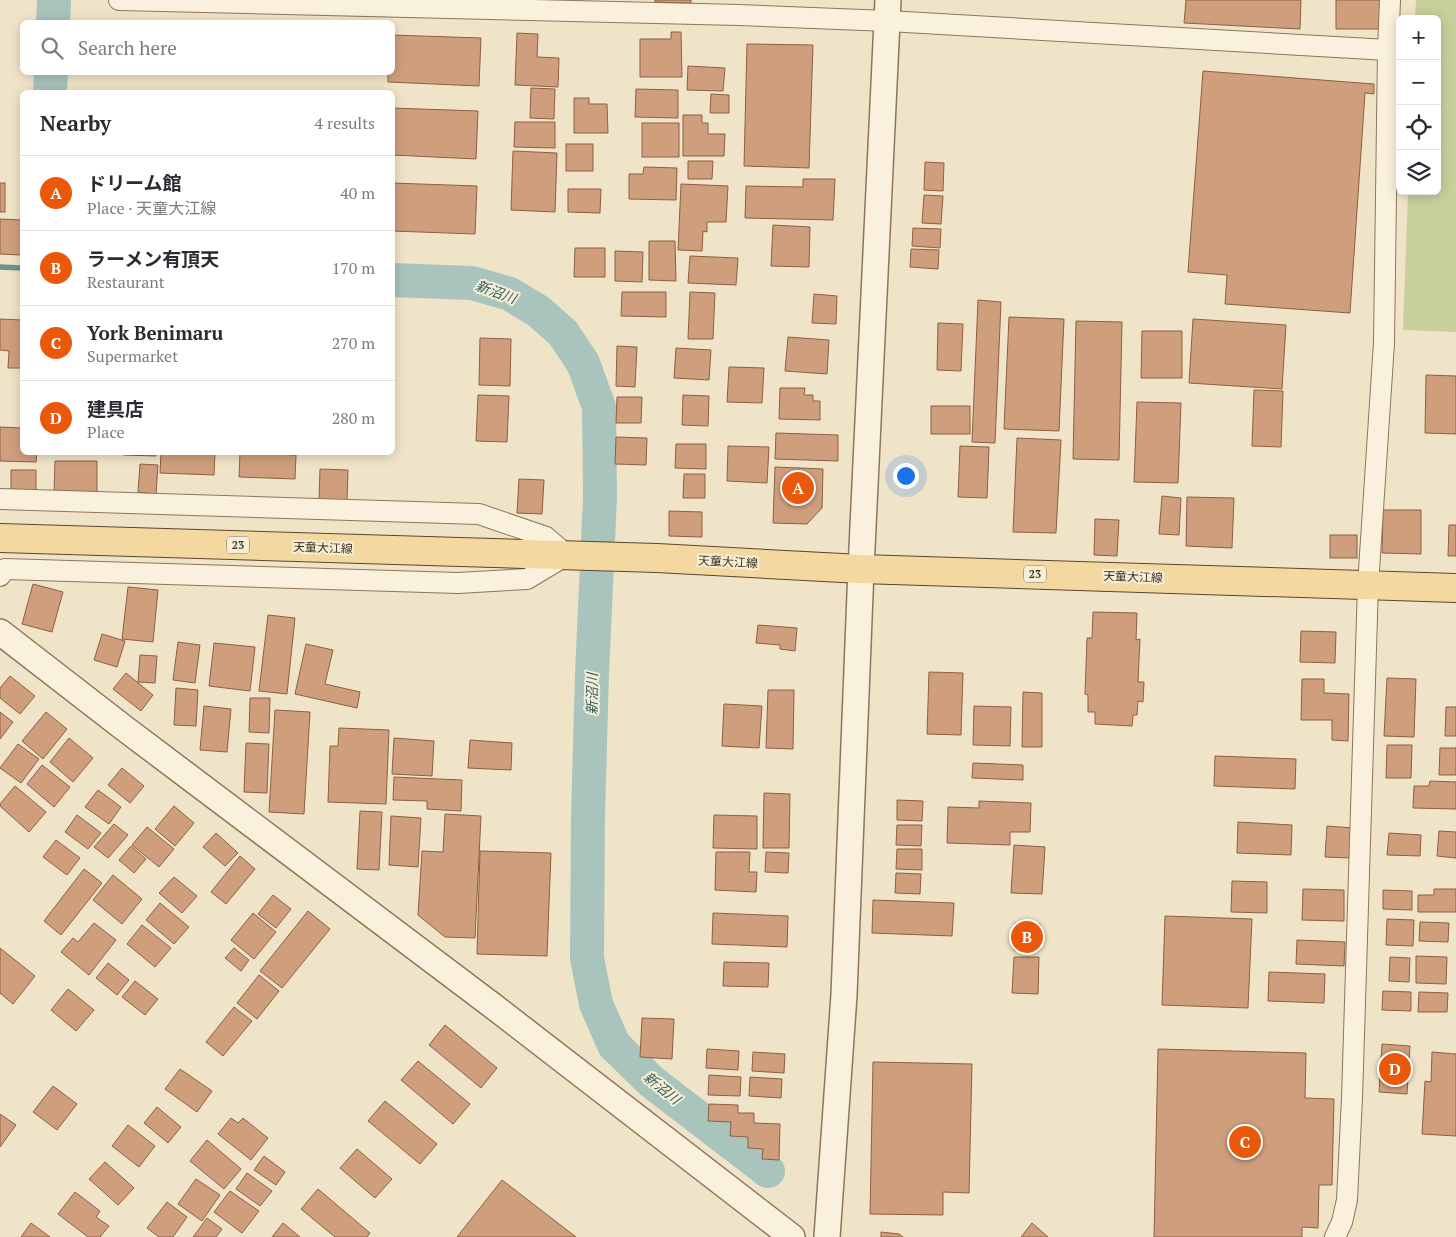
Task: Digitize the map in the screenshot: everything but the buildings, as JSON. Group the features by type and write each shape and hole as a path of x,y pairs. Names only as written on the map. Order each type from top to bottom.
{"main road":[{"name":"天童大江線","path":"0,538 657,558 861,569 1456,588"}],"street":[{"path":"119,0 430,7 888,10 1388,50"},
{"path":"1335,1237 1342,1222 1347,1200 1352,1098 1368,585 1384,343 1390,0"},
{"path":"828,1237 844,995 861,569 888,10"},
{"path":"0,499 479,514 546,537 575,556"},
{"path":"0,576 5,569 458,583 527,579 575,556"},
{"path":"0,632 124,728 493,1006 792,1237"}],"green space":[{"path":"1416,0 1456,0 1456,332 1403,330 1408,195 1441,195 1441,15 1415,15"}],"waterway":[{"name":"新沼川","path":"53,20 54,0"},
{"name":"新沼川","path":"50,90 51,75"},
{"path":"0,267 20,268"},
{"name":"新沼川","path":"395,280 472,283 510,294 538,311 563,333 583,363 599,407 600,497 592,674 587,958 596,1004 614,1045 652,1082 768,1171"}],"place":[{"name":"ドリーム館","path":"798,488"},
{"name":"ラーメン有頂天","path":"1027,937"},
{"name":"建具店","path":"1395,1069"},
{"name":"York Benimaru","path":"1245,1142"}]}
